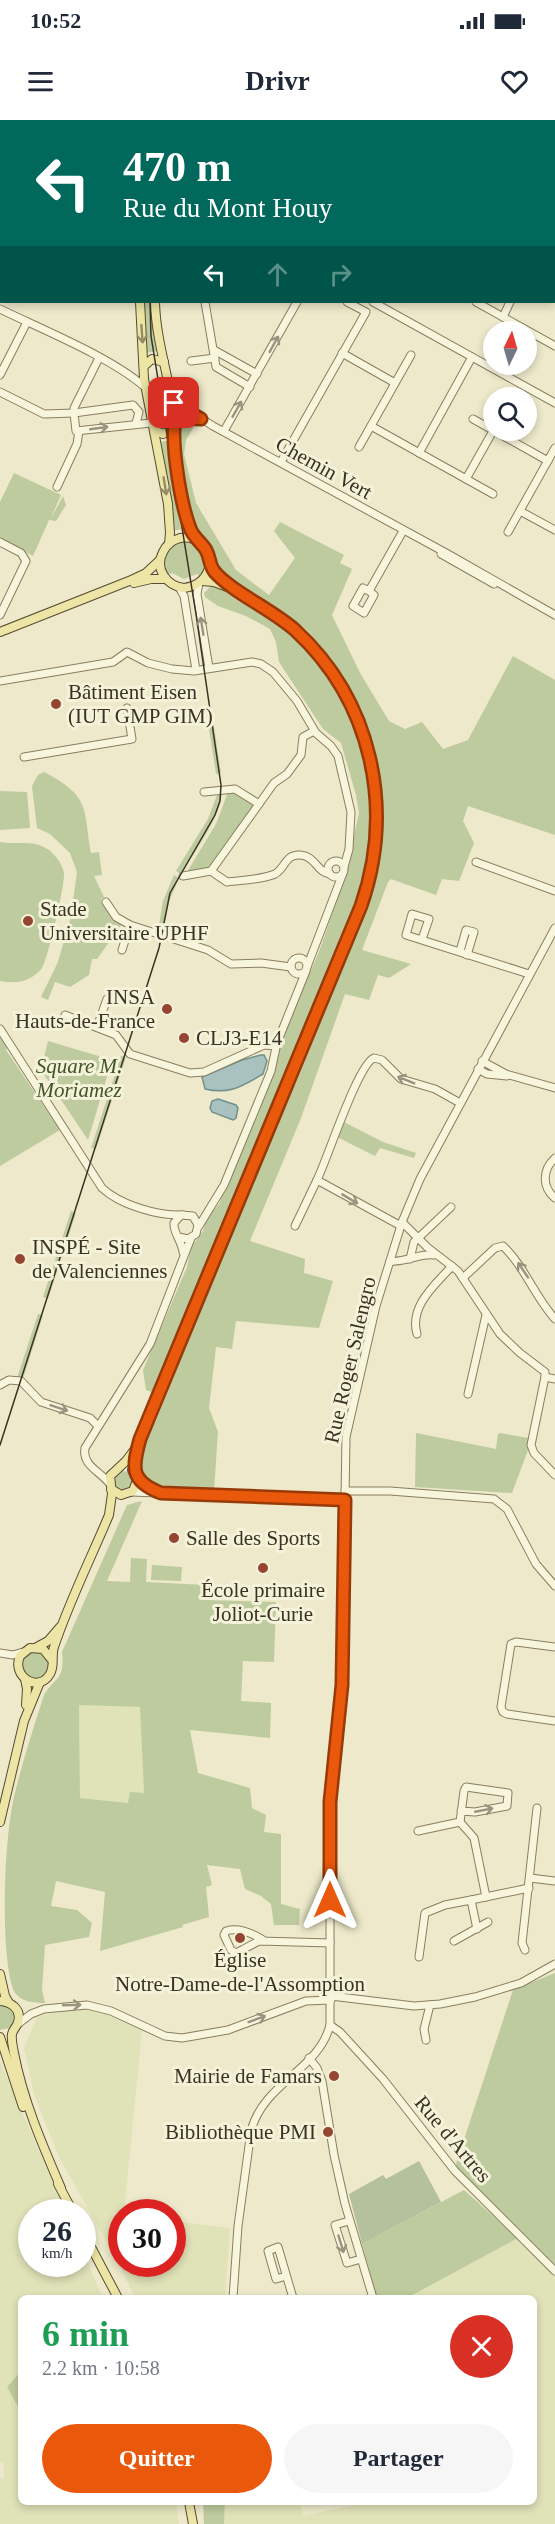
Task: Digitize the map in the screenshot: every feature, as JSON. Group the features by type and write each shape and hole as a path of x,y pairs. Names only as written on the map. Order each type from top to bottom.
{"main road":[{"path":"140,303 146,388 169,509 169,544"},
{"path":"0,1822 24,1721 40,1682 51,1673 54,1647 109,1515 137,1484 135,1474 140,1439 361,906 371,873 377,833 377,796 370,758 357,716 339,683 314,649 284,621 219,576 210,563 207,551 190,530 172,400 158,341 155,303"},
{"path":"144,370 152,359 164,362"},
{"path":"152,426 163,434 174,427"},
{"path":"198,542 183,538 169,544 163,551 160,561 161,570 166,579 179,587 191,587 200,582 207,573 210,563"},
{"path":"0,634 132,580 152,569 160,561"},
{"path":"0,634 131,584 151,579 166,579"},
{"path":"200,582 214,582 243,593"},
{"path":"109,1515 110,1476 140,1439"},
{"path":"117,1468 128,1467 135,1474"},
{"path":"110,1486 118,1494 128,1494"},
{"path":"24,1721 27,1696 25,1679 17,1666 18,1659 23,1652 48,1641 64,1622"},
{"path":"37,1647 46,1651 52,1660"},
{"path":"25,1679 40,1682"},
{"path":"0,1974 5,2002 18,2012 13,2049 24,2091 61,2188"},
{"path":"15,2027 0,2036 30,2125 66,2199"},
{"path":"96,2256 116,2295"},
{"path":"190,2505 193,2524"}],"street":[{"path":"205,303 218,369 250,387"},
{"path":"224,431 295,303"},
{"path":"349,303 366,312"},
{"path":"281,462 371,303"},
{"path":"374,303 555,403"},
{"path":"478,303 555,346"},
{"path":"503,317 510,303"},
{"path":"0,309 99,358 146,388"},
{"path":"0,375 27,322"},
{"path":"191,361 214,354 257,374"},
{"path":"342,354 395,383"},
{"path":"359,447 411,355"},
{"path":"418,453 472,357"},
{"path":"99,358 74,408 76,431 136,423 152,426"},
{"path":"130,376 144,370"},
{"path":"0,392 44,414 74,413 133,405 139,412 136,423"},
{"name":"Chemin Vert","path":"172,400 201,419 489,576 510,591 555,615"},
{"path":"174,427 183,418 201,419"},
{"path":"473,419 483,424"},
{"path":"371,426 493,494"},
{"path":"57,487 77,444 79,431"},
{"path":"466,479 488,441"},
{"path":"515,441 551,460"},
{"path":"508,532 551,460 555,448"},
{"path":"520,511 555,530"},
{"path":"369,591 403,531"},
{"path":"0,542 21,553 26,561 0,615"},
{"path":"200,582 197,594 208,669"},
{"path":"179,587 184,596 196,670"},
{"path":"0,681 113,662 128,652 158,666 196,670 252,662 266,666 297,701 314,731 332,746 338,756 351,808 350,844 336,896 276,1046 272,1068 224,1185 196,1234 191,1238 183,1257"},
{"path":"24,757 132,739 127,708"},
{"path":"183,876 211,871 274,783 287,774 302,755 303,737 314,731"},
{"path":"204,792 235,789 259,804"},
{"path":"336,896 329,867 345,853 350,844"},
{"path":"211,871 227,882 273,875 291,856 312,858 323,872 338,877 344,870"},
{"path":"335,861 341,863 344,870"},
{"path":"477,862 555,891"},
{"path":"106,902 116,917 130,925 210,951 231,964 258,963 293,970 300,974 307,969"},
{"path":"122,950 130,925"},
{"name":"Rue Roger Salengro","path":"232,2295 240,2210 254,2122 267,2097 321,2045 330,2025 330,1802 342,1685 348,1424 373,1319 401,1224 420,1179 460,1102 555,928"},
{"path":"460,951 466,930 474,932 467,955"},
{"path":"422,939 529,974"},
{"path":"296,995 294,961 315,949"},
{"path":"301,958 305,961 307,969"},
{"path":"97,1027 107,999"},
{"path":"65,1015 117,1036 130,1054 190,1073 204,1072 264,1045 276,1046"},
{"path":"0,1029 73,1139 99,1184 118,1199 165,1217 179,1237 183,1257 182,1267 150,1344 84,1450 85,1459 110,1486"},
{"path":"295,1226 317,1180 352,1094 371,1058 382,1060 401,1079 435,1089 460,1102"},
{"path":"482,1061 518,1078"},
{"path":"478,1070 487,1074 555,1086"},
{"path":"555,1158 547,1167 545,1177 547,1189 555,1198"},
{"path":"317,1180 401,1224 452,1266 463,1278 486,1315 513,1347 543,1370 545,1377 531,1444 534,1453 555,1475"},
{"path":"174,1230 176,1220 199,1212 213,1202"},
{"path":"410,1259 413,1245 418,1238 451,1207"},
{"path":"154,1211 186,1215 196,1219 199,1226"},
{"path":"179,1237 191,1238"},
{"path":"463,1278 495,1248 503,1246 519,1265 555,1319"},
{"path":"390,1262 427,1254 437,1255"},
{"path":"417,1334 415,1323 420,1303 452,1266"},
{"path":"468,1394 486,1315"},
{"path":"545,1377 555,1379"},
{"path":"0,1385 11,1379 24,1382 41,1402 90,1418 98,1426"},
{"path":"92,1467 117,1468"},
{"path":"135,1474 145,1485 161,1493"},
{"path":"345,1491 390,1491 494,1499 506,1507 536,1564 555,1586"},
{"path":"128,1494 161,1493 345,1500"},
{"path":"555,1647 515,1642 511,1644 501,1707 502,1712 507,1714 555,1720"},
{"path":"0,1653 14,1655 23,1652"},
{"path":"0,1653 10,1658 17,1666"},
{"path":"461,1811 475,1812 507,1806 508,1794 506,1791 467,1786 464,1790 461,1811 460,1822 474,1838 486,1897"},
{"path":"525,1950 522,1943 537,1808"},
{"path":"418,1831 460,1822"},
{"path":"530,1878 555,1881"},
{"path":"419,1957 425,1913 447,1904 529,1888"},
{"path":"471,1900 477,1929"},
{"path":"454,1941 488,1922"},
{"path":"263,1940 236,1953 231,1950 224,1935 231,1929 251,1933 263,1940 330,1943"},
{"path":"15,2027 39,2010 59,2006 87,2005 111,2011 165,2036 182,2038 228,2030 303,2001 331,1998 430,2005 469,1998 529,1979 553,1965 555,1956"},
{"path":"426,2040 424,2029 430,2005"},
{"name":"Rue d'Artres","path":"330,2025 340,2032 383,2079 455,2171 555,2271"},
{"path":"309,2058 317,2068 322,2081 334,2160 372,2295"},
{"path":"350,2221 335,2225 347,2264 361,2259"},
{"path":"286,2276 292,2295"}],"green space":[{"path":"141,303 154,303 158,351 145,353"},
{"path":"184,420 196,423 186,440 184,454 196,503 236,570 269,595 295,558 274,531 280,522 344,555 340,563 352,569 332,615 360,673 389,721 405,729 422,722 443,749 468,740 513,656 555,680 555,835 468,806 463,821 474,843 459,881 442,879 436,895 391,879 388,882 362,950 411,964 389,978 378,975 369,1000 345,994 301,1118 250,1241 305,1259 304,1273 333,1281 319,1328 236,1321 232,1349 216,1347 209,1408 218,1432 214,1490 160,1485 149,1480 142,1472 141,1460 145,1444 252,1182 299,1076 366,909 376,872 382,835 381,798 376,761 366,725 351,691 331,659 302,626 216,569 210,547 196,535 190,522 176,446 177,426"},
{"path":"172,440 187,528 172,531 159,442"},
{"path":"14,473 61,495 50,520 63,496 66,505 56,521 49,520 33,556 0,539 0,502"},
{"path":"180,542 194,544 202,552 204,564 200,577 197,574 184,579 172,573 168,575 165,565 166,556 171,548"},
{"path":"212,585 230,591 257,605 288,628 334,685 354,720 364,749 372,792 371,859 354,912 222,1232 152,1392 146,1390 143,1370 187,1267 191,1247 203,1231 206,1219 219,1204 275,1070 282,1035 319,952 344,879 359,813 341,743 323,729 279,662 276,642 270,629 246,616 218,606 205,597 204,593"},
{"path":"213,721 221,773 216,774 208,722"},
{"path":"44,772 70,789 82,805 91,853 99,852 102,875 94,876 104,897 101,899 109,912 122,924 97,959 92,959 89,975 70,987 55,982 48,1000 41,997 58,962 71,916 77,872 70,853 50,834 37,828 32,786 38,775"},
{"path":"0,791 27,792 30,828 0,830"},
{"path":"232,791 256,804 210,867 187,872 216,824 228,792"},
{"path":"222,794 211,825 181,874 176,871 208,819 217,795"},
{"name":"Stade Universitaire UPHF","path":"0,842 31,843 43,847 57,858 64,873 59,906 45,962 38,973 17,982 0,981"},
{"path":"174,875 179,878 167,906 164,926 159,925 163,901"},
{"path":"0,1036 8,1046 6,1050 60,1130 0,1166"},
{"name":"Square M. Moriamez","path":"48,1041 112,1060 88,1140 41,1070"},
{"path":"121,1056 126,1057 96,1149 91,1148"},
{"path":"342,1121 383,1142 416,1153 414,1158 380,1148 375,1156 337,1137"},
{"path":"71,1211 76,1213 48,1299 43,1297"},
{"path":"38,1314 43,1315 23,1379 17,1378"},
{"path":"416,1433 496,1449 500,1433 529,1438 528,1450 512,1493 415,1487"},
{"path":"123,1471 130,1474 133,1481 130,1488 123,1491 116,1488 113,1481 116,1474"},
{"path":"142,1501 107,1581 130,1582 131,1558 147,1559 146,1582 205,1585 205,1600 276,1602 274,1662 243,1661 241,1701 271,1703 270,1738 190,1730 198,1773 250,1788 252,1808 266,1815 264,1832 281,1834 281,1904 300,1909 299,1925 274,1925 271,1904 261,1896 245,1889 240,1869 207,1865 212,1885 206,1887 209,1917 182,1925 183,1927 100,1951 105,1892 56,1881 51,1906 77,1910 92,1923 89,1937 45,1945 42,1990 45,2003 31,2002 19,1997 13,1989 6,1948 6,1866 14,1797 44,1695 61,1673 62,1652 127,1505","holes":["79,1705 140,1707 144,1793 130,1792 128,1803 80,1798"]},
{"path":"152,1565 182,1567 181,1581 151,1580"},
{"path":"35,1652 44,1656 48,1665 44,1674 35,1678 26,1674 22,1665 26,1656"},
{"path":"79,1705 140,1707 144,1794 129,1803 80,1798"},
{"path":"555,1973 555,2267 455,2167 513,1990"},
{"path":"0,2005 5,2005 14,2013 13,2024 9,2028 0,2030"},
{"path":"64,2009 98,2010 142,2031 125,2199 108,2199 108,2244 96,2223 96,2199 83,2199 60,2159 35,2097 24,2048 37,2017"},
{"path":"0,2061 60,2199 18,2199 18,2277 94,2277 102,2295 18,2295 18,2374 7,2387 18,2407 18,2505 176,2505 179,2524 0,2524 0,2478 4,2478 3,2463 0,2462"},
{"path":"419,2161 441,2202 362,2244 349,2194 383,2175 386,2179"},
{"path":"464,2190 518,2238 413,2295 376,2295 362,2244"},
{"path":"186,2223 230,2228 225,2295 134,2295 125,2277 186,2277"},
{"path":"518,2238 555,2274 555,2524 224,2524 225,2505 301,2505 303,2516 354,2505 537,2505 537,2295 413,2295"},
{"path":"18,2374 18,2407 7,2387"},
{"path":"203,2505 225,2505 224,2524 204,2524"}],"water":[{"path":"264,1055 267,1061 263,1074 242,1086 229,1090 205,1089 202,1077 242,1060"},
{"path":"218,1099 236,1105 238,1108 236,1118 233,1120 212,1112 210,1108 212,1101"}],"tram line":[{"path":"0,1445 159,948 170,893 215,815 220,801 221,785 196,614 151,336 150,303"}],"place":[{"name":"Bâtiment Eisen (IUT GMP GIM)","path":"56,704"},
{"name":"Stade Universitaire UPHF","path":"28,921"},
{"name":"INSA Hauts-de-France","path":"167,1009"},
{"name":"CLJ3-E14","path":"184,1038"},
{"name":"INSPÉ - Site de Valenciennes","path":"20,1259"},
{"name":"Salle des Sports","path":"174,1538"},
{"name":"École primaire Joliot-Curie","path":"263,1568"},
{"name":"Église Notre-Dame-de-l'Assomption","path":"240,1938"},
{"name":"Mairie de Famars","path":"334,2076"},
{"name":"Bibliothèque PMI","path":"328,2132"}],"route":[{"path":"174,403 201,419 183,418 174,425 178,469 191,531 205,549 210,563 219,576 295,630 329,668 357,716 376,786 378,815 374,860 361,906 140,1439 134,1467 134,1472 141,1481 161,1493 345,1500 342,1685 330,1792 330,1900"}]}
